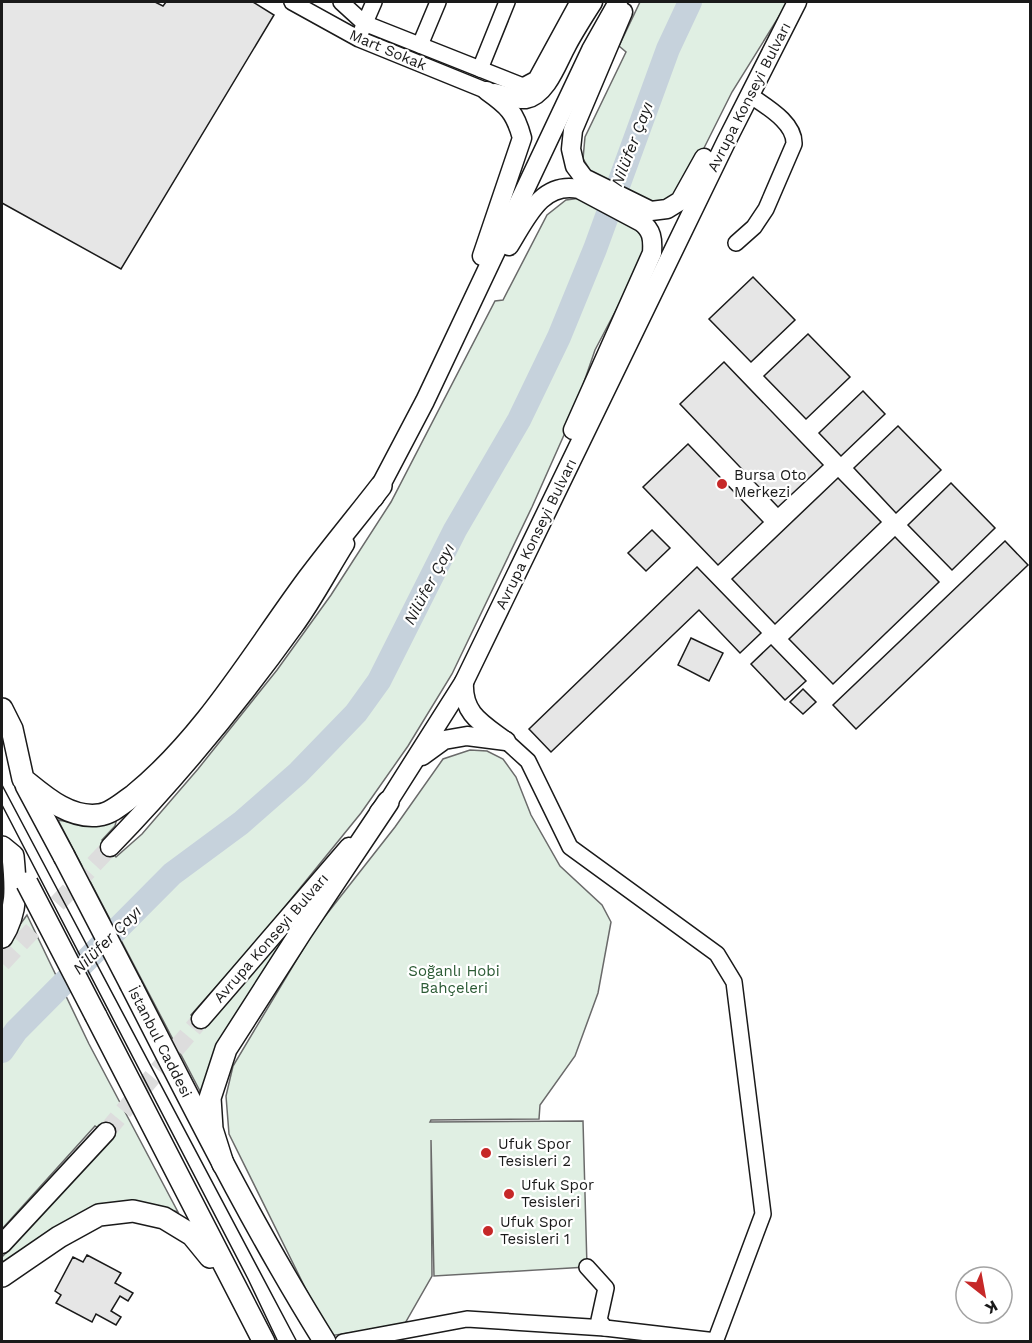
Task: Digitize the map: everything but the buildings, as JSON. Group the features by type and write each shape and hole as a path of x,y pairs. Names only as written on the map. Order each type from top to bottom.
{"highway":[{"path":"2,709 12,729 23,779 61,807 78,814 100,815 122,804 151,781 185,746 308,579 381,486"},
{"name":"İstanbul Caddesi","path":"2,738 223,1164 289,1283 325,1341"},
{"path":"223,1164 212,1129 210,1098 226,1049 300,932 388,802"},
{"path":"2,834 16,891 15,907 2,937"},
{"path":"7,852 27,883 264,1341"},
{"path":"2,1276 59,1237 99,1215 133,1211 164,1218 192,1234 241,1299"}],"main road":[{"path":"487,91 528,99 531,89 554,73 566,47 593,2"},
{"path":"110,847 154,802 251,684 296,624 381,486 425,402 591,50 618,2"},
{"path":"582,184 571,149 573,130 627,2"},
{"path":"457,332 535,203 552,190 582,184 646,216 667,209 680,201 739,92 795,5"},
{"name":"Avrupa Konseyi Bulvarı","path":"201,1019 388,802 464,682 795,5"},
{"path":"457,332 522,138 531,89"},
{"path":"487,91 512,111 522,138"},
{"path":"532,544 554,473 652,253 653,239 646,216"},
{"path":"464,682 463,695 469,711 506,741"},
{"path":"414,763 444,740 467,736 506,741"},
{"path":"2,1244 106,1132"}],"street":[{"name":"Mart Sokak","path":"292,2 359,39 487,91"},
{"path":"341,2 364,24"},
{"path":"359,39 374,2"},
{"path":"420,45 438,2"},
{"path":"480,69 507,2"},
{"path":"531,89 578,2"},
{"name":"Mart Sokak","path":"364,24 531,89"},
{"path":"736,243 754,226 766,210 794,144 794,136 789,127 768,107 750,95"},
{"path":"343,1341 468,1319 605,1328 716,1341 763,1214 734,982 717,954 570,847 528,761 506,741"},
{"path":"587,1267 606,1288 599,1320 605,1328"}],"green space":[{"path":"640,2 788,2 732,92 696,164 678,193 661,203 649,201 592,173 583,159 585,137 626,52 619,46"},
{"path":"581,198 633,221 648,242 635,274 595,350 572,417 532,507 452,674 408,746 361,813 262,935 191,1015 205,1028 286,933 288,940 201,1093 58,820 87,822 117,818 115,826 102,840 116,857 142,834 198,769 277,670 331,595 391,502 495,301 503,300 547,215 566,200"},
{"name":"Soğanlı Hobi Bahçeleri","path":"470,750 487,751 503,759 516,777 531,815 560,866 602,905 611,922 598,993 575,1056 540,1105 539,1119 431,1120 430,1122 583,1121 587,1267 434,1276 431,1140 432,1276 404,1325 329,1336 229,1134 226,1096 233,1066 315,929 395,827 443,759"},
{"path":"27,915 89,1044 178,1212 157,1206 123,1202 94,1207 2,1268 2,1257 112,1138 95,1126 2,1229 2,949"}],"waterway":[{"name":"Nilüfer Çayı","path":"2,1051 16,1031 172,874 241,823 298,773 356,713 379,681 455,530 519,420 559,337 595,249 668,49 690,2"}],"tunnel":[{"path":"2,963 110,847"},
{"path":"106,1132 201,1019"}],"tram line":[{"path":"2,785 297,1342"},
{"path":"2,805 248,1279 278,1342"}],"place":[{"name":"Bursa Oto Merkezi","path":"722,484"},
{"name":"Ufuk Spor Tesisleri 2","path":"486,1153"},
{"name":"Ufuk Spor Tesisleri","path":"509,1194"},
{"name":"Ufuk Spor Tesisleri 1","path":"488,1231"}]}
